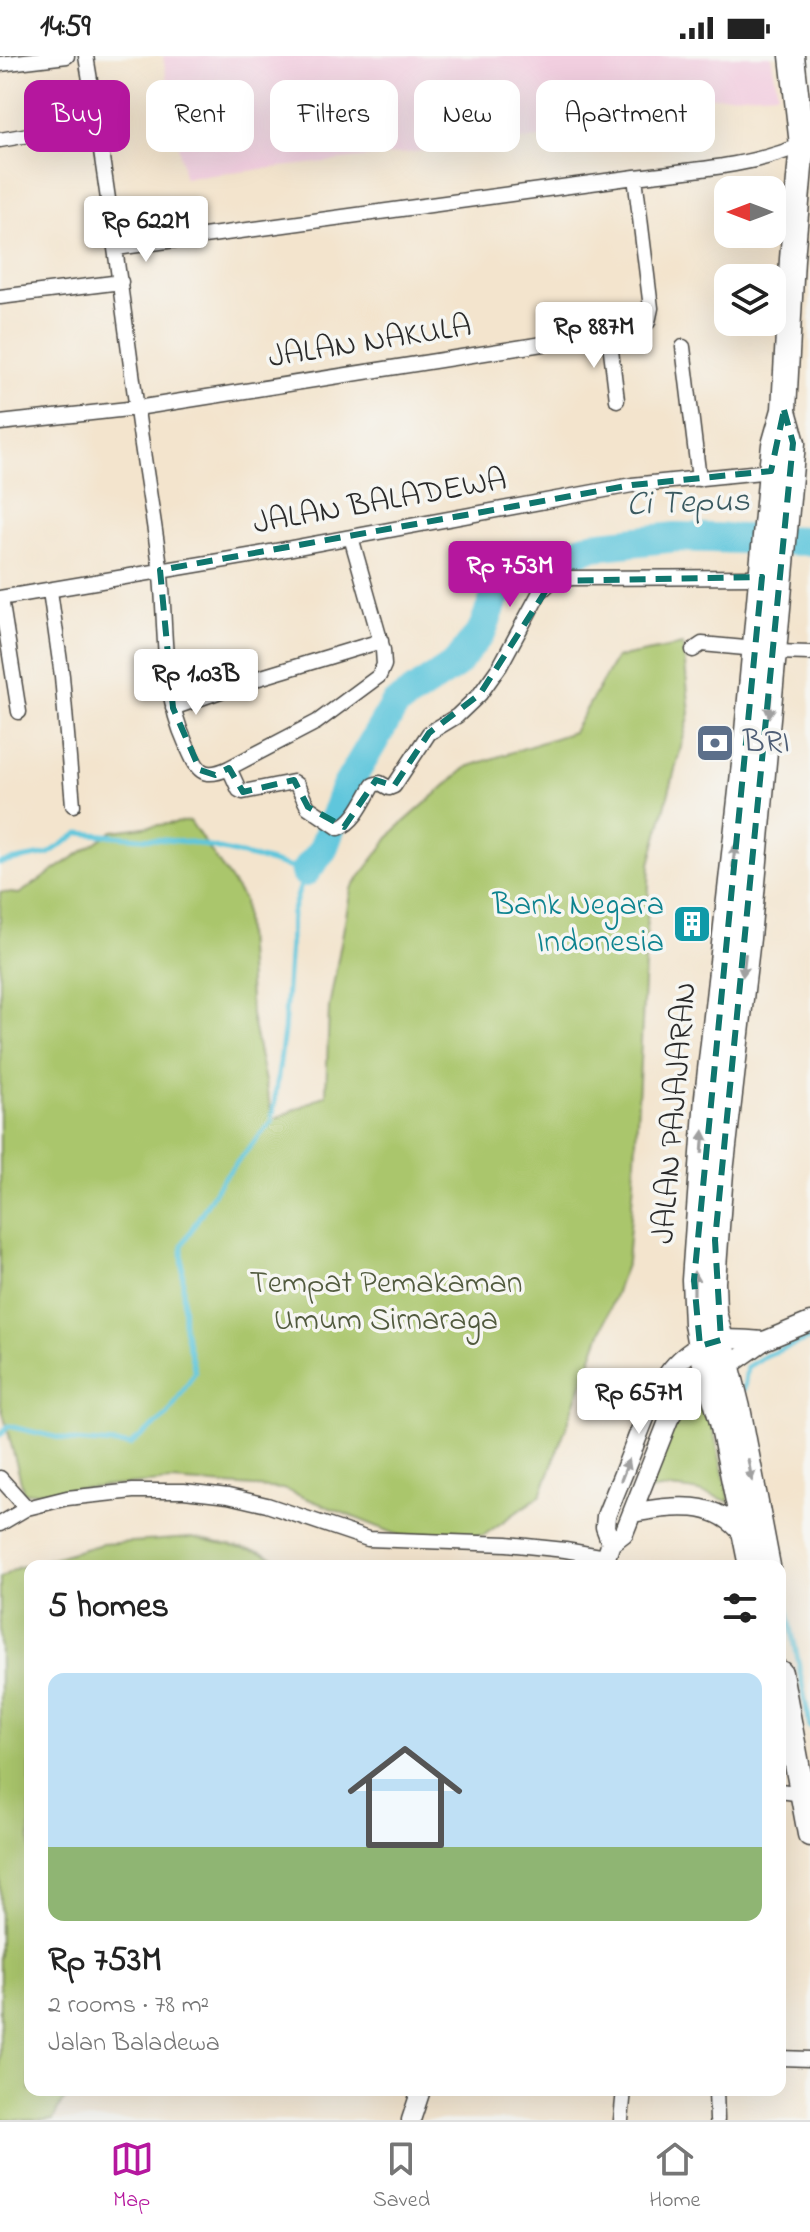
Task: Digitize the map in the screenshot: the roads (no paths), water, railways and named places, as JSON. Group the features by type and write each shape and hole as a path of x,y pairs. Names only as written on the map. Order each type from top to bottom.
{"highway":[{"name":"JALAN PAJAJARAN","path":"716,1356 696,1324 694,1280 704,1124 765,651 774,540 771,471 774,445 784,410 793,247 806,138 792,56"},
{"name":"JALAN PAJAJARAN","path":"765,651 762,577 801,442 784,410"},
{"path":"716,1356 722,1422 750,1560"},
{"path":"716,1356 743,1434 767,1560"},
{"path":"786,1732 792,1792 810,1834"}],"main road":[{"path":"607,1555 606,1516 654,1395 670,1371 764,1341 810,1322"},
{"path":"607,1555 624,1533 677,1403 716,1356 764,1341"},
{"path":"632,1513 663,1507 692,1507 711,1511 726,1516 745,1538"},
{"path":"411,2120 419,2096"}],"street":[{"path":"0,64 67,56"},
{"path":"86,56 90,80"},
{"path":"0,140 24,136"},
{"path":"116,248 742,163 778,155 806,138"},
{"path":"101,152 160,570 166,661 173,708 186,745 200,770 211,775 229,768 317,722 379,676 384,665 381,641 351,537"},
{"name":"JALAN NAKULA","path":"0,423 137,408 643,327 650,316 635,177"},
{"path":"0,297 121,282"},
{"path":"609,334 617,400"},
{"path":"683,347 699,479"},
{"name":"JALAN BALADEWA","path":"0,598 632,485 771,471"},
{"path":"229,768 239,790 243,792 293,782 308,807 339,828 344,827 357,813 373,785 394,786 429,733 457,716 480,694 500,666 540,592 552,581 572,578 762,577"},
{"path":"50,591 62,676 73,805"},
{"path":"0,598 19,712"},
{"path":"173,708 252,680 381,641"},
{"path":"693,650 702,644 810,653"},
{"path":"0,1478 27,1508"},
{"path":"0,1524 27,1508 67,1498 133,1491 184,1491 267,1505 368,1539 507,1544 607,1555"},
{"path":"786,2058 810,2059"},
{"path":"621,2120 623,2096"},
{"path":"716,2096 717,2120"}],"waterway":[{"name":"Ci Tepus","path":"305,872 323,849 344,791 395,705 456,664 482,631 495,597 525,568 592,546 676,537 810,541"},
{"path":"0,863 48,854 79,833 190,842 305,872 292,913 284,1031 272,1121 221,1181 182,1245 184,1328 195,1372 167,1416 130,1445 73,1441 8,1426 0,1435"},
{"path":"744,1389 747,1367 767,1355 810,1339"},
{"path":"786,1603 799,1665"},
{"path":"799,1667 810,1727"}],"place":[{"name":"BRI","path":"715,743"},
{"name":"Bank Negara Indonesia","path":"692,924"}],"park label":[{"name":"Tempat Pemakaman Umum Sirnaraga","path":"386,1302"}]}
